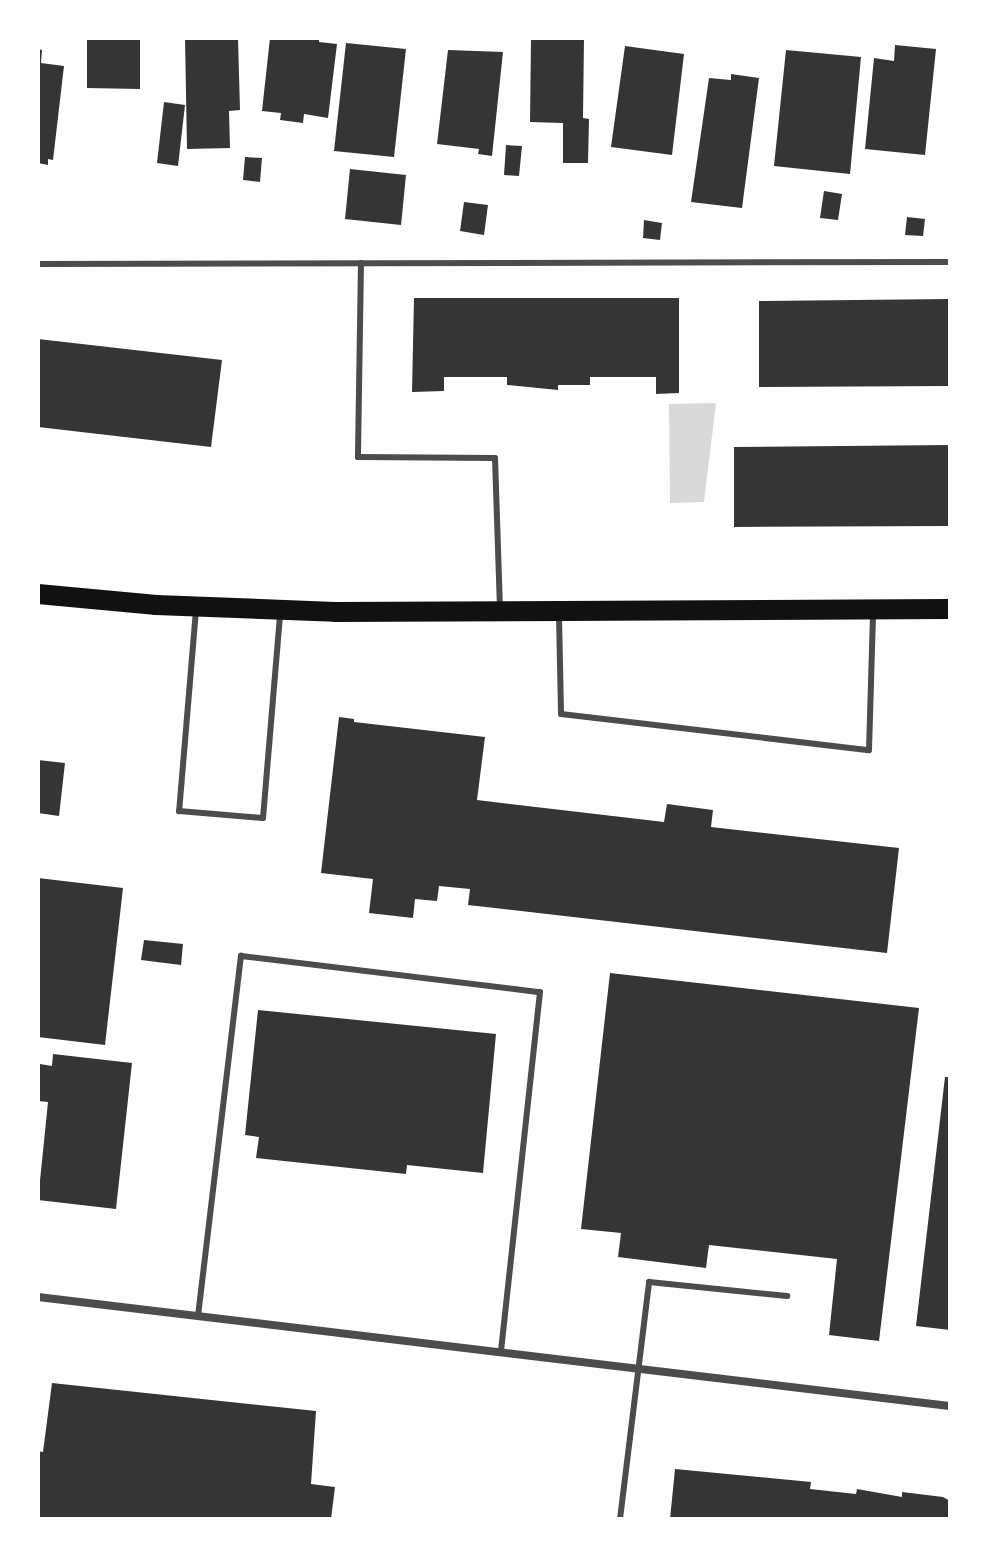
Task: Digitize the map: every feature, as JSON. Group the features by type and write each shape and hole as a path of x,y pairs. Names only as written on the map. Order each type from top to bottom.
{"main road":[{"path":"38,594 197,607 281,609 950,609"}],"street":[{"path":"38,1297 950,1406"}],"lane":[{"path":"38,264 950,262"},
{"path":"361,263 358,457 495,458 500,610"},
{"path":"197,607 179,811 263,818 281,609"},
{"path":"559,611 561,714 869,750 873,609"},
{"path":"198,1316 241,956 540,992 501,1352"},
{"path":"620,1519 649,1282 787,1296"}],"shaded area":[{"path":"716,403 704,502 670,503 669,404"}],"building":[{"path":"87,38 140,38 140,89 87,88"},
{"path":"185,38 238,38 240,110 229,111 230,148 187,149"},
{"path":"270,38 319,38 319,42 337,44 328,118 304,114 303,123 280,120 281,113 262,111"},
{"path":"531,38 584,38 583,118 589,119 588,163 563,163 563,123 530,122"},
{"path":"346,43 406,49 394,157 334,151"},
{"path":"895,45 936,49 925,155 865,149 874,58 894,61"},
{"path":"625,46 684,54 672,155 611,147"},
{"path":"38,49 42,50 41,63 64,66 53,160 48,159 48,165 38,163"},
{"path":"448,50 503,52 492,156 478,154 479,149 437,144"},
{"path":"786,50 861,57 850,174 774,166"},
{"path":"731,74 759,78 742,208 691,202 709,78 731,80"},
{"path":"164,102 185,105 178,166 157,163"},
{"path":"506,145 522,146 519,176 504,175"},
{"path":"245,157 262,158 260,182 243,180"},
{"path":"350,169 406,175 401,225 345,219"},
{"path":"824,191 842,194 838,220 820,218"},
{"path":"464,202 488,205 484,235 460,231"},
{"path":"907,217 925,219 923,236 905,235"},
{"path":"644,220 662,223 660,240 643,238"},
{"path":"414,298 679,298 679,393 656,394 656,377 590,377 590,385 558,385 558,390 507,385 507,377 444,377 444,391 412,392"},
{"path":"950,299 950,386 759,387 759,301"},
{"path":"38,339 222,360 211,447 38,427"},
{"path":"950,445 950,526 734,527 734,447"},
{"path":"339,717 354,719 354,722 485,737 477,800 664,822 667,804 713,810 711,827 899,848 887,953 468,905 470,889 439,886 437,901 415,899 413,918 369,913 373,879 321,873"},
{"path":"38,760 65,763 59,816 38,813"},
{"path":"38,878 123,888 105,1045 38,1037"},
{"path":"144,940 183,944 181,965 141,960"},
{"path":"610,973 919,1008 879,1341 829,1335 837,1259 709,1245 706,1268 618,1257 621,1233 581,1229"},
{"path":"258,1010 496,1034 483,1173 407,1165 406,1174 256,1158 259,1137 245,1135"},
{"path":"53,1054 132,1063 116,1209 38,1200 48,1102 38,1101 40,1064 52,1066"},
{"path":"945,1077 950,1077 950,1330 916,1326"},
{"path":"52,1383 316,1411 311,1484 335,1487 331,1519 38,1519 38,1451 43,1452"},
{"path":"675,1469 811,1482 810,1489 856,1494 857,1489 902,1497 902,1492 943,1497 950,1501 950,1519 670,1519"}]}
